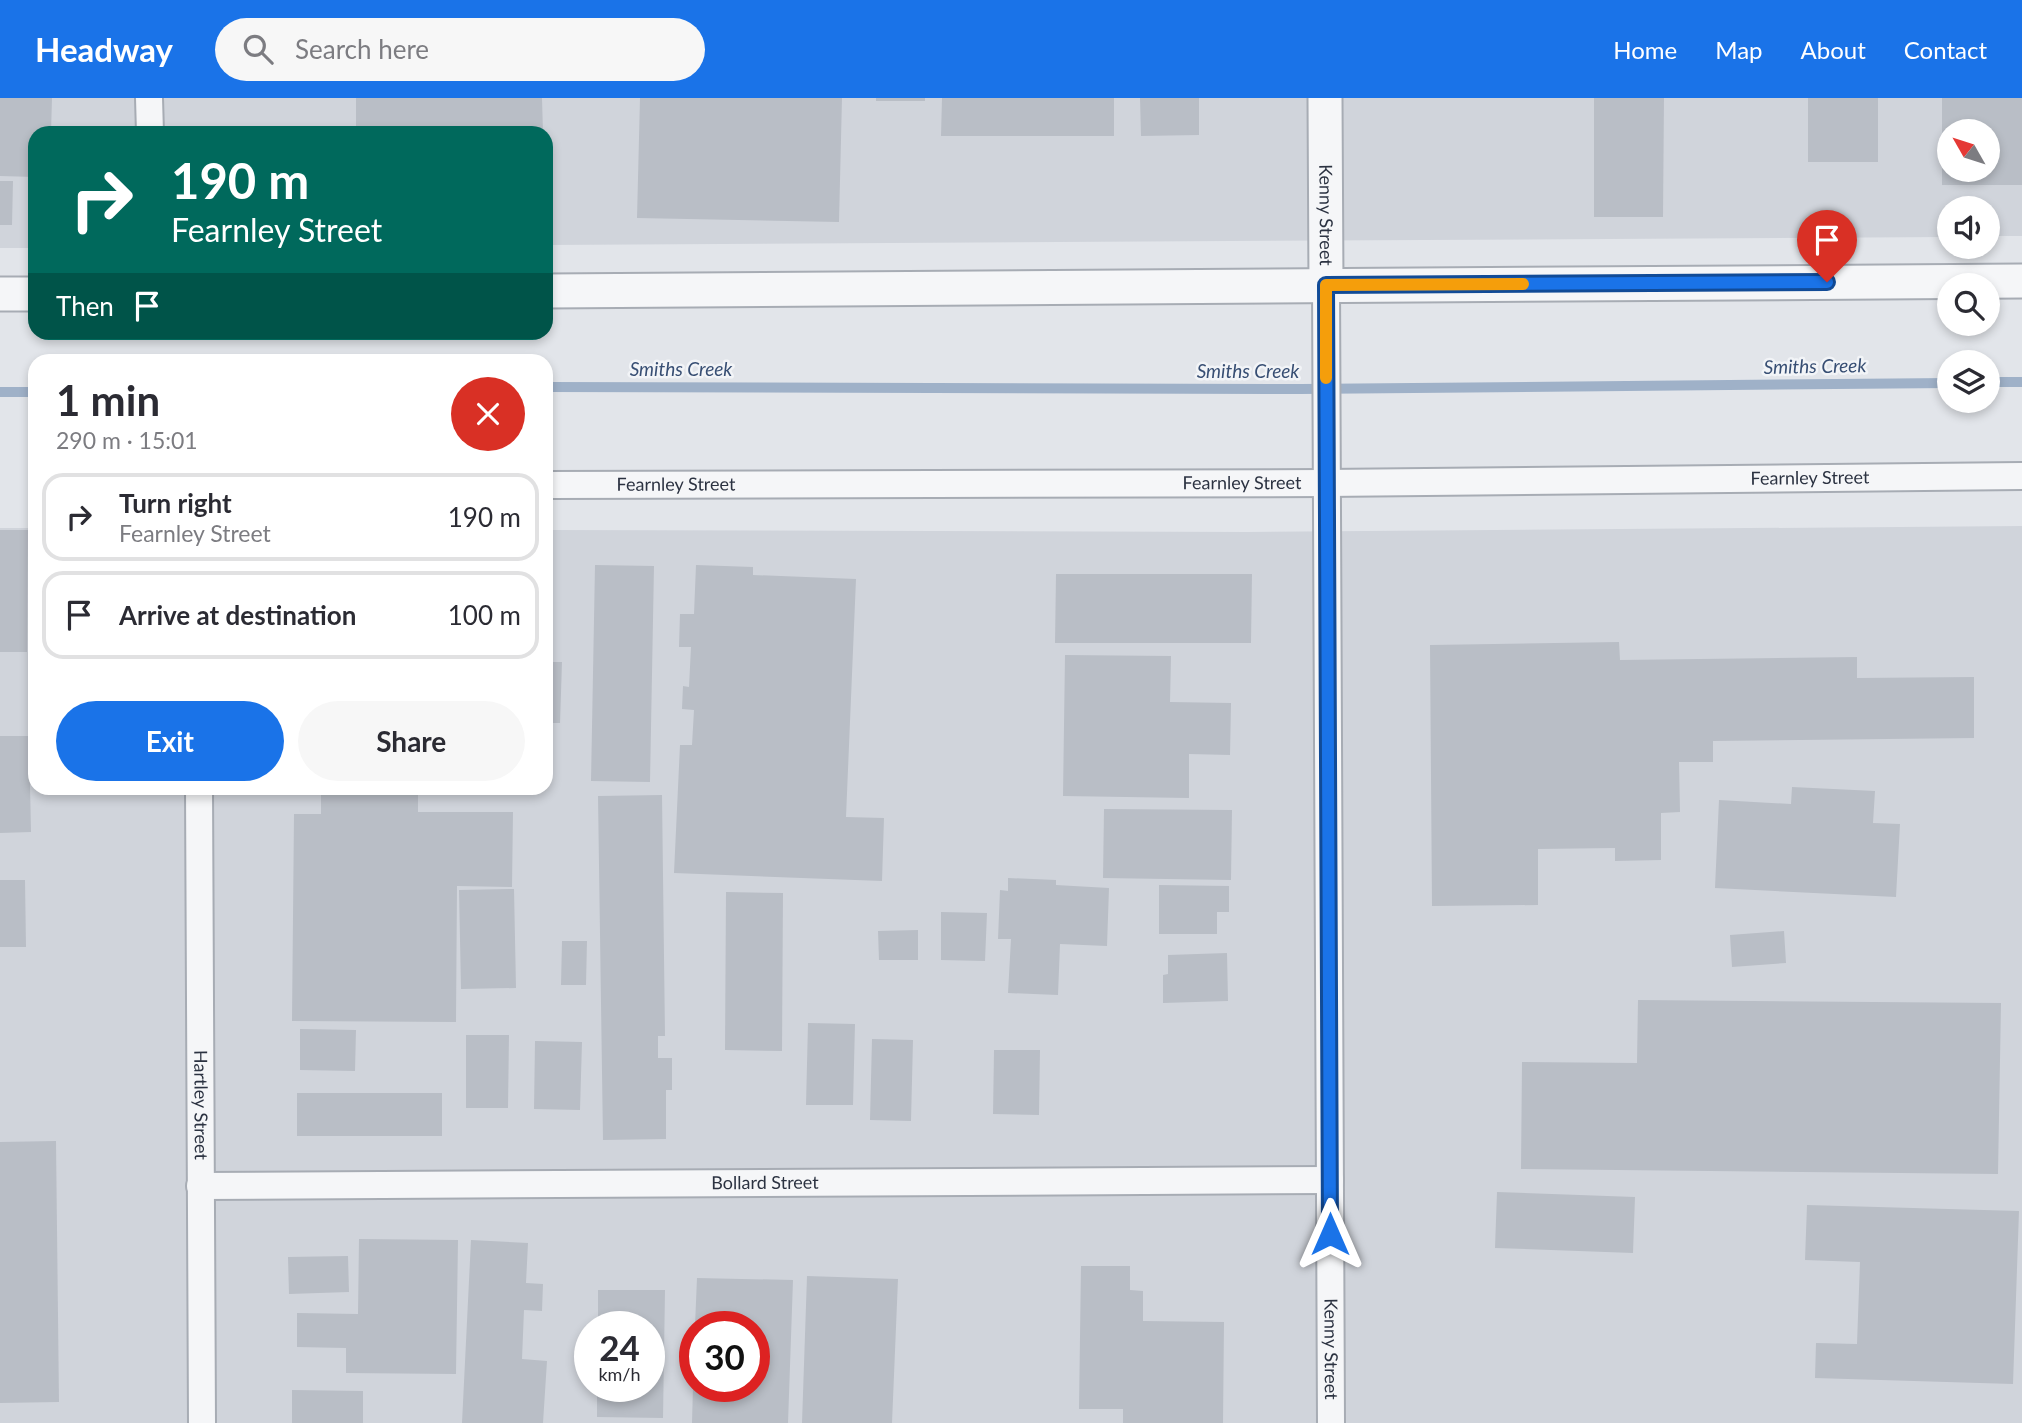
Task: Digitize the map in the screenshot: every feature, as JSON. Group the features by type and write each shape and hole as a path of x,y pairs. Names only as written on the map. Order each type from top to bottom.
{"street":[{"path":"149,98 150,126"},
{"name":"Kenny Street","path":"1325,98 1331,1423"},
{"path":"553,291 2022,281"},
{"path":"0,294 28,294"},
{"name":"Fearnley Street","path":"553,485 1326,483 2022,476"},
{"name":"Hartley Street","path":"199,795 202,1423"},
{"name":"Bollard Street","path":"200,1186 1330,1180"}],"shaded area":[{"path":"0,98 2022,98 2022,236 2000,236 2000,196 1937,196 1937,237 553,245 553,126 28,126 28,248 0,248"},
{"path":"2022,526 2022,1423 0,1423 0,528 28,528 28,795 553,795 553,530 1247,532"}],"building":[{"path":"0,98 52,98 51,126 28,126 28,177 0,176"},
{"path":"356,98 542,98 543,126 356,126"},
{"path":"640,98 842,98 839,222 637,218"},
{"path":"876,98 925,98 925,101 876,101"},
{"path":"942,98 1114,98 1114,136 941,136"},
{"path":"1140,98 1199,98 1199,135 1141,136"},
{"path":"1594,98 1664,98 1663,217 1594,217"},
{"path":"1808,98 1878,98 1878,162 1808,162"},
{"path":"1942,98 2022,98 2022,185 1942,185 1942,182 2000,182 2000,119 1942,119"},
{"path":"0,181 13,181 12,225 0,225"},
{"path":"0,530 28,530 27,652 0,652"},
{"path":"595,565 654,566 650,782 591,781"},
{"path":"696,565 753,567 753,575 856,579 846,817 884,818 882,881 674,873 680,745 692,745 694,710 682,709 683,686 689,687 691,647 679,647 680,614 694,614"},
{"path":"1056,574 1252,574 1251,643 1055,643"},
{"path":"1619,642 1620,660 1857,657 1857,678 1974,677 1974,738 1713,741 1713,762 1679,762 1680,812 1661,813 1661,860 1615,861 1615,848 1538,849 1538,905 1432,906 1430,645"},
{"path":"1065,655 1171,656 1170,702 1231,703 1230,755 1189,754 1189,798 1063,796"},
{"path":"553,662 562,662 560,723 553,723"},
{"path":"0,736 28,736 31,832 0,833"},
{"path":"1792,787 1875,791 1873,823 1900,824 1896,897 1715,888 1719,800 1791,804"},
{"path":"321,795 418,795 418,812 513,812 512,887 457,886 456,1022 292,1021 294,814 321,814"},
{"path":"662,795 665,1036 658,1036 658,1058 672,1058 672,1090 666,1090 666,1139 603,1140 598,796"},
{"path":"1104,809 1232,810 1231,880 1103,878"},
{"path":"1008,878 1056,880 1056,885 1109,888 1107,946 1060,944 1058,995 1008,993 1011,939 998,939 1000,890 1008,891"},
{"path":"0,880 25,880 26,947 0,947"},
{"path":"1159,885 1229,886 1229,912 1217,912 1217,934 1159,934"},
{"path":"514,889 516,988 461,989 459,890"},
{"path":"726,892 783,893 782,1051 725,1050"},
{"path":"941,912 987,913 985,961 941,960"},
{"path":"918,930 918,960 879,960 878,931"},
{"path":"1784,931 1786,963 1732,967 1730,935"},
{"path":"562,941 587,941 586,985 561,985"},
{"path":"1227,953 1228,1001 1163,1003 1163,975 1168,974 1168,955"},
{"path":"1638,1000 2001,1003 1998,1174 1521,1169 1522,1062 1637,1063"},
{"path":"808,1023 855,1024 853,1105 806,1105"},
{"path":"300,1029 356,1030 355,1071 300,1070"},
{"path":"466,1035 509,1035 508,1108 466,1108"},
{"path":"872,1039 913,1040 911,1121 870,1120"},
{"path":"535,1041 582,1042 580,1110 534,1109"},
{"path":"994,1050 1040,1050 1039,1115 993,1114"},
{"path":"297,1093 442,1093 442,1136 297,1136"},
{"path":"56,1141 59,1402 0,1403 0,1142"},
{"path":"1497,1192 1635,1197 1633,1253 1495,1248"},
{"path":"1807,1205 2019,1211 2013,1384 1815,1378 1816,1343 1857,1344 1860,1262 1805,1260"},
{"path":"359,1239 458,1240 456,1374 346,1373 346,1348 297,1347 297,1313 358,1314"},
{"path":"471,1240 528,1243 526,1283 543,1284 542,1311 524,1310 522,1359 547,1361 543,1423 462,1423"},
{"path":"348,1256 349,1292 289,1294 288,1257"},
{"path":"1081,1266 1130,1266 1130,1290 1143,1291 1143,1321 1224,1322 1223,1423 1123,1423 1123,1409 1079,1409"},
{"path":"807,1276 898,1279 892,1423 802,1423"},
{"path":"697,1278 793,1280 788,1423 692,1423 693,1402 770,1402 770,1311 696,1311"},
{"path":"598,1290 665,1290 665,1311 598,1311"},
{"path":"292,1390 363,1391 363,1423 292,1423"},
{"path":"597,1402 663,1402 663,1418 597,1417"}],"waterway":[{"name":"Smiths Creek","path":"2000,382 2022,382"},
{"name":"Smiths Creek","path":"553,387 1301,389 1937,383"},
{"name":"Smiths Creek","path":"0,392 28,392"}],"slow traffic":[{"path":"1326,378 1326,285 1523,284"}],"route":[{"path":"1330,1234 1326,285 1827,282"}]}
